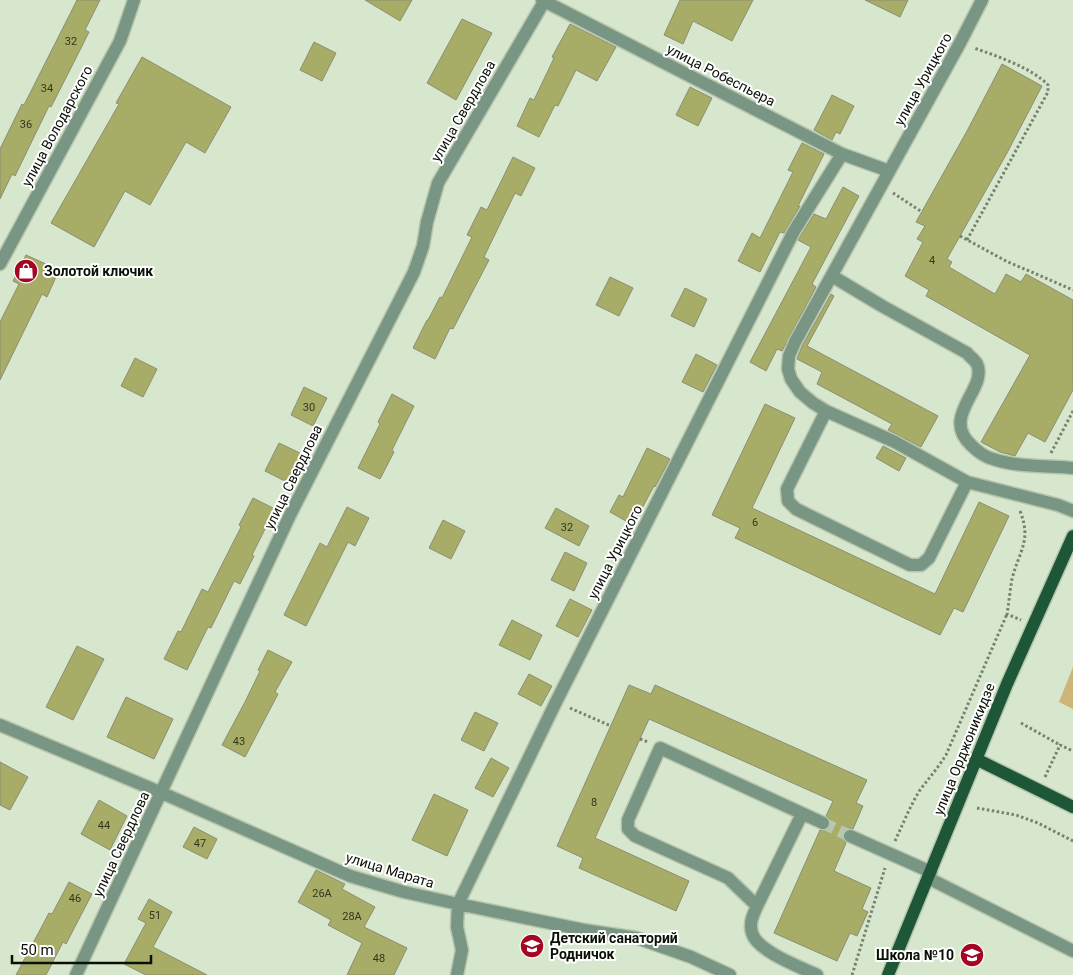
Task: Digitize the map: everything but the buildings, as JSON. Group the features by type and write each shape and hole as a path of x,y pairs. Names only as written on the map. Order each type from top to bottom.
{"main road":[{"name":"улица Орджоникидзе","path":"888,975 1007,684 1073,536"},
{"path":"976,759 1073,807"}],"street":[{"name":"улица Володарского","path":"0,264 120,41 134,0"},
{"name":"улица Робеспьера","path":"544,0 842,154 889,171"},
{"name":"улица Свердлова","path":"76,975 290,515 414,272 423,246 426,222 438,183 544,0"},
{"name":"улица Урицкого","path":"982,0 795,342 789,356 788,369 791,379 800,392 813,403 826,411 894,442 967,482 1058,505 1073,511"},
{"name":"улица Урицкого","path":"457,975 462,950 457,927 458,904 556,702 794,231 842,154"},
{"path":"832,276 966,353 977,364 978,378 962,412 960,427 964,438 976,450 993,459 1012,463 1073,468"},
{"path":"826,411 787,490 788,501 796,509 910,565 921,565 930,558 967,482"},
{"name":"улица Марата","path":"0,725 162,792 350,876 404,892 458,904 584,930 637,938 691,957 730,975"},
{"path":"757,906 728,878 635,836 628,830 628,820 660,748 823,824"},
{"path":"802,814 751,920 752,934 763,948 817,975"},
{"path":"850,836 889,854 1073,951"}],"path":[{"path":"960,43 1016,64 1044,80 1048,85 1048,92 967,240"},
{"path":"881,186 922,212"},
{"path":"960,236 1006,261 1073,290"},
{"path":"852,975 889,854 911,805 921,789 935,773 946,754 1007,614 1012,580 1024,547 1026,530 1021,514"},
{"path":"1007,614 1021,620"},
{"path":"556,702 611,726"},
{"path":"1021,723 1073,752"},
{"path":"1039,790 1060,745"},
{"path":"977,808 1016,815 1038,823 1073,841"}],"shaded area":[{"path":"1073,667 1073,709 1059,702"}],"tunnel":[{"path":"823,823 850,836"}],"place":[{"name":"Золотой ключик","path":"26,271"},
{"name":"Детский санаторий Родничок","path":"532,946"},
{"name":"Школа №10","path":"972,955"}]}
